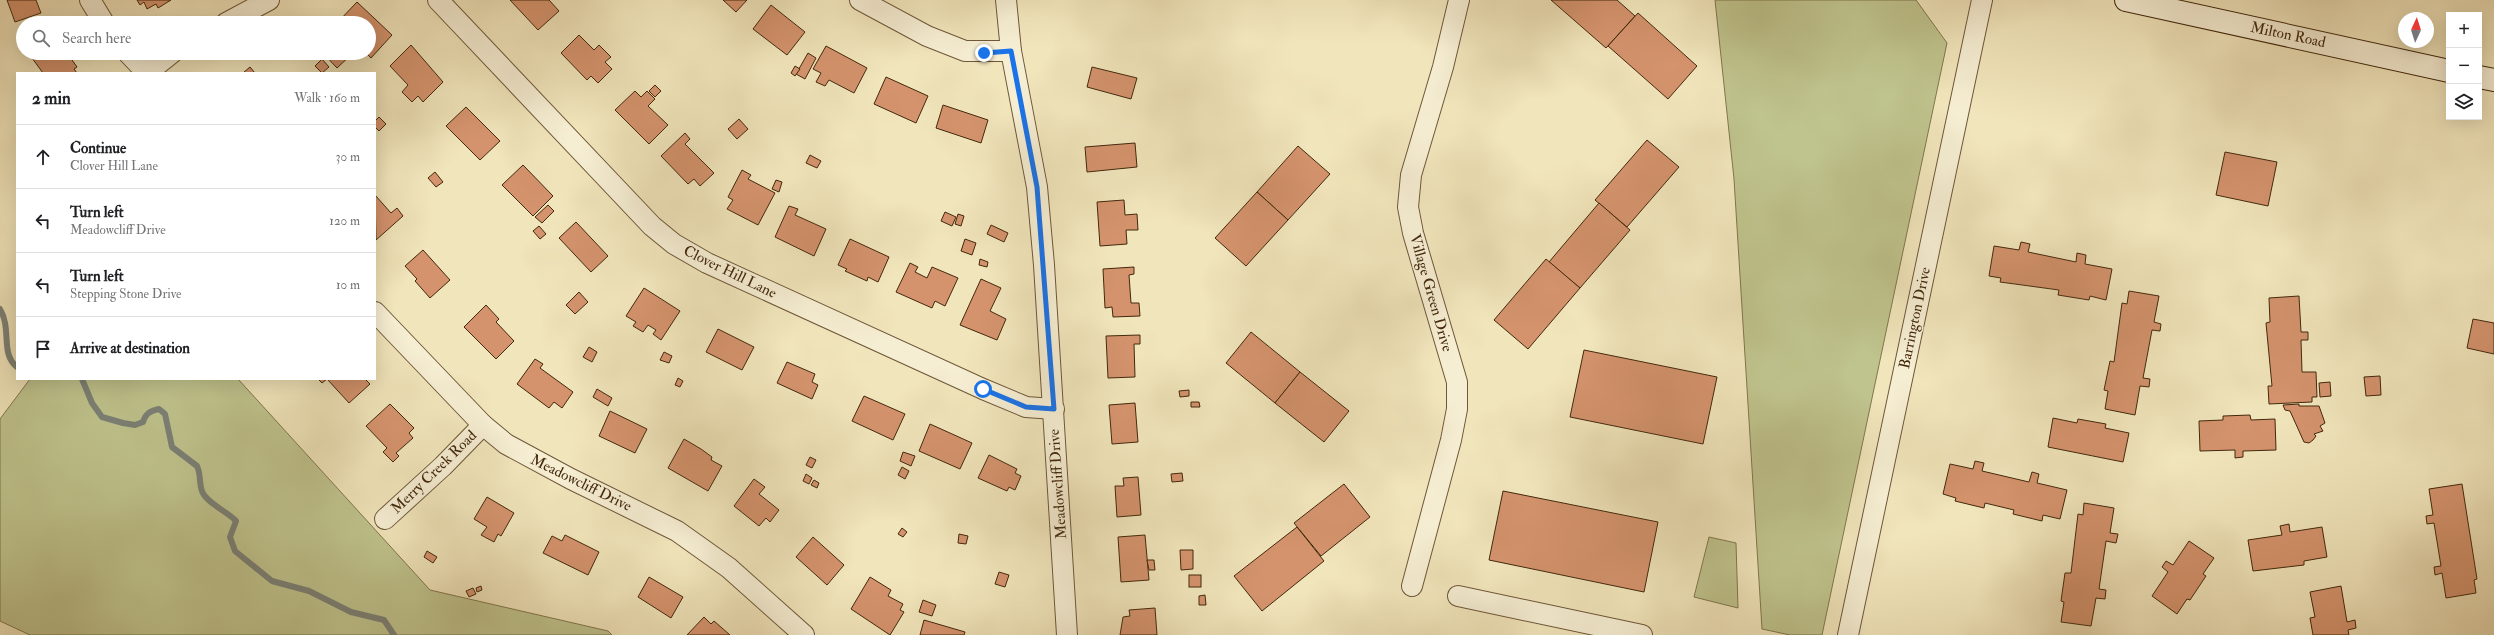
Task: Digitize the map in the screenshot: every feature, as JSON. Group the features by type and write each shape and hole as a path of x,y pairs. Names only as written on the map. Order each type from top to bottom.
{"street":[{"path":"90,0 100,16"},
{"path":"239,16 269,0"},
{"name":"Clover Hill Lane","path":"438,0 652,226 674,244 707,263 983,389 1026,407 1054,409"},
{"path":"860,0 927,36 965,51 984,53 1011,51"},
{"name":"Meadowcliff Drive","path":"1006,0 1011,51 1037,187 1054,409 1067,635"},
{"name":"Village Green Drive","path":"1412,586 1451,440 1457,409 1457,382 1413,233 1408,207 1411,175 1443,67 1459,0"},
{"name":"Barrington Drive","path":"1848,635 1982,0"},
{"name":"Milton Road","path":"2126,0 2446,70"},
{"path":"135,60 146,72"},
{"path":"148,72 163,60"},
{"path":"2482,78 2494,80"},
{"name":"Meadowcliff Drive","path":"376,313 483,425 520,453 677,531 703,548 729,568 804,635"},
{"name":"Merry Creek Road","path":"385,519 443,466 483,425"},
{"path":"1458,596 1642,635"}],"green space":[{"path":"1715,0 1916,0 1947,43 1822,635 1790,635 1762,629 1734,179"},
{"path":"29,380 239,380 430,590 608,631 612,635 30,635 0,621 0,419"},
{"path":"1709,537 1736,543 1738,608 1694,597"}],"building":[{"path":"7,0 36,0 41,13 32,16 16,16 15,22"},
{"path":"137,0 171,0 158,8 156,4 147,9 144,2 140,5"},
{"path":"510,0 549,0 559,11 538,30"},
{"path":"723,0 747,0 736,12"},
{"path":"1551,0 1617,0 1635,16 1606,48"},
{"path":"357,2 372,16 344,16"},
{"path":"771,5 805,32 787,55 753,29"},
{"path":"1638,13 1697,66 1668,99 1608,46"},
{"path":"376,20 392,35 376,53"},
{"path":"579,35 594,50 599,45 611,57 605,62 612,69 598,83 591,76 587,80 561,53"},
{"path":"411,45 443,82 423,102 418,96 412,102 402,92 408,85 390,66"},
{"path":"826,46 867,68 854,93 829,80 825,86 816,82 821,73 813,69"},
{"path":"808,53 816,58 805,79 796,74"},
{"path":"33,60 72,60 77,67 74,69 76,72 42,72"},
{"path":"323,60 329,67 321,72 315,66"},
{"path":"330,60 346,60 337,68"},
{"path":"795,66 800,69 795,76 791,73"},
{"path":"250,67 254,72 244,72"},
{"path":"1092,67 1137,78 1131,99 1087,87"},
{"path":"886,77 928,96 916,123 874,104"},
{"path":"655,85 661,91 655,97 649,91"},
{"path":"635,91 641,97 647,91 655,99 648,106 668,125 649,144 615,110"},
{"path":"943,105 988,120 981,143 936,128"},
{"path":"466,107 500,141 480,160 446,126"},
{"path":"379,117 386,124 379,131 376,128 376,120"},
{"path":"739,119 748,129 737,139 728,129"},
{"path":"685,133 690,139 685,144 714,173 700,186 694,179 688,184 661,156"},
{"path":"1647,140 1679,167 1627,227 1595,200"},
{"path":"1135,143 1137,167 1087,172 1085,147"},
{"path":"1298,146 1330,174 1288,220 1257,192"},
{"path":"2225,152 2277,162 2268,206 2216,195"},
{"path":"810,155 821,161 817,168 806,163"},
{"path":"523,165 553,196 533,216 502,185"},
{"path":"742,170 751,175 748,179 775,193 758,225 727,209 733,200 728,197"},
{"path":"435,172 443,182 436,187 428,178"},
{"path":"776,180 782,182 779,192 772,189"},
{"path":"1257,192 1288,220 1246,266 1215,238"},
{"path":"376,196 391,213 397,208 403,216 376,240"},
{"path":"1124,200 1125,215 1137,214 1138,230 1126,230 1127,244 1100,246 1097,202"},
{"path":"1599,203 1630,230 1580,288 1549,262"},
{"path":"548,205 554,211 542,223 535,217"},
{"path":"789,206 798,209 795,215 826,229 814,256 775,237"},
{"path":"945,212 956,217 952,226 941,221"},
{"path":"958,214 964,216 961,226 955,224"},
{"path":"576,222 608,256 591,272 559,238"},
{"path":"991,225 1008,233 1004,242 987,234"},
{"path":"539,226 546,234 540,239 533,231"},
{"path":"850,239 889,257 878,282 868,277 867,281 845,271 847,269 838,265"},
{"path":"965,239 976,243 972,255 961,251"},
{"path":"2021,242 2030,244 2028,252 2076,262 2077,253 2086,255 2085,264 2112,269 2106,300 2090,296 2089,300 2058,295 2059,290 2000,282 2001,278 1989,276 1994,246 2019,250"},
{"path":"423,250 450,280 430,298 415,281 417,279 405,266"},
{"path":"980,259 988,262 987,267 979,265"},
{"path":"1546,259 1580,288 1528,349 1494,320"},
{"path":"910,263 918,267 915,272 927,278 932,267 958,278 945,306 935,301 932,308 896,292"},
{"path":"1134,267 1134,274 1129,275 1131,303 1139,303 1140,316 1113,317 1112,307 1105,308 1103,269"},
{"path":"981,279 1001,288 990,311 1006,319 997,340 960,325"},
{"path":"644,288 680,311 661,340 653,334 656,330 648,325 643,332 633,326 636,322 626,316"},
{"path":"2129,291 2159,296 2154,322 2161,324 2160,331 2152,330 2143,378 2150,379 2149,387 2140,386 2135,415 2105,409 2108,391 2104,390 2110,361 2114,362 2122,303 2127,304"},
{"path":"579,292 588,302 575,314 566,305"},
{"path":"2299,296 2301,332 2308,332 2308,340 2301,340 2302,372 2316,372 2317,397 2312,397 2312,402 2269,404 2268,386 2272,386 2266,323 2270,322 2269,298"},
{"path":"486,305 499,319 496,322 514,341 496,359 464,327"},
{"path":"2473,319 2494,323 2494,354 2467,348"},
{"path":"718,329 754,347 742,370 706,352"},
{"path":"1251,332 1300,372 1275,403 1226,363"},
{"path":"1140,335 1140,344 1134,344 1135,377 1108,378 1106,336"},
{"path":"589,347 597,352 592,362 583,357"},
{"path":"1584,350 1717,377 1703,444 1570,417"},
{"path":"664,352 672,356 669,363 660,360"},
{"path":"535,359 543,364 540,368 573,392 562,408 554,402 549,408 517,384"},
{"path":"787,362 815,374 812,382 818,385 812,399 777,383"},
{"path":"1300,372 1349,411 1324,442 1275,403"},
{"path":"2380,376 2381,395 2366,396 2364,377"},
{"path":"678,378 683,381 680,387 675,385"},
{"path":"319,380 326,380 322,383"},
{"path":"328,380 366,380 370,384 349,403"},
{"path":"2330,382 2331,396 2320,397 2319,383"},
{"path":"597,389 612,398 608,406 593,397"},
{"path":"1189,390 1189,396 1180,397 1179,391"},
{"path":"864,396 905,414 893,440 852,421"},
{"path":"1191,402 1199,402 1200,407 1191,407"},
{"path":"1135,403 1138,442 1112,444 1109,405"},
{"path":"390,404 414,428 409,433 413,438 396,453 399,456 393,462 383,452 387,448 366,426"},
{"path":"2299,404 2299,406 2319,406 2325,423 2320,426 2323,431 2314,434 2316,436 2309,443 2304,442 2290,411 2285,410 2283,405"},
{"path":"610,411 647,429 635,453 599,436"},
{"path":"2250,415 2251,420 2275,419 2276,450 2243,451 2243,457 2235,458 2235,450 2200,451 2199,421 2223,420 2223,416"},
{"path":"2053,418 2077,423 2078,419 2106,424 2105,428 2129,433 2123,462 2048,447"},
{"path":"930,424 972,443 960,469 919,451"},
{"path":"684,439 701,449 712,457 711,460 722,466 708,491 668,468"},
{"path":"903,452 915,456 911,466 900,461"},
{"path":"989,455 1017,469 1015,473 1021,476 1015,490 1009,487 1007,491 978,478"},
{"path":"810,457 816,460 812,468 806,465"},
{"path":"1975,461 1984,463 1982,471 2029,482 2032,472 2039,474 2037,483 2067,490 2060,519 2043,515 2042,521 2013,514 2014,510 1985,503 1984,508 1955,501 1956,498 1943,494 1950,464 1973,469"},
{"path":"902,467 909,471 905,479 898,475"},
{"path":"1182,473 1183,481 1172,482 1171,474"},
{"path":"806,474 812,478 809,484 803,481"},
{"path":"1138,477 1141,515 1117,517 1115,486 1124,486 1123,478"},
{"path":"754,479 765,487 759,494 779,510 770,522 766,518 759,526 734,506"},
{"path":"814,480 819,483 817,488 811,485"},
{"path":"1344,484 1370,517 1321,556 1294,523"},
{"path":"2462,484 2477,579 2474,580 2476,593 2446,598 2442,573 2435,575 2434,567 2441,566 2434,523 2427,524 2426,516 2433,515 2429,489"},
{"path":"1503,491 1658,522 1644,592 1489,560"},
{"path":"487,497 514,513 501,536 498,534 494,542 481,535 487,527 474,519"},
{"path":"2084,503 2114,508 2110,533 2118,534 2116,543 2106,541 2099,589 2106,590 2105,599 2096,598 2091,626 2061,622 2064,602 2061,601 2065,573 2071,573 2078,514 2083,515"},
{"path":"2289,524 2290,532 2322,527 2327,557 2304,561 2304,565 2253,571 2248,540 2282,535 2280,526"},
{"path":"1297,527 1324,561 1262,611 1234,576"},
{"path":"902,528 907,532 903,537 898,534"},
{"path":"959,534 968,536 966,544 958,543"},
{"path":"565,535 599,552 588,575 543,553 552,536 562,541"},
{"path":"1145,535 1149,580 1121,582 1118,537"},
{"path":"813,537 844,565 827,585 796,557"},
{"path":"2189,541 2214,558 2203,574 2206,576 2190,600 2187,599 2177,614 2152,596 2168,572 2162,567 2166,561 2173,565"},
{"path":"1180,550 1193,550 1193,569 1181,570"},
{"path":"427,551 437,557 433,563 424,557"},
{"path":"1147,560 1154,560 1155,570 1149,570"},
{"path":"999,572 1009,575 1005,587 995,584"},
{"path":"1189,575 1201,575 1201,587 1189,587"},
{"path":"649,577 683,597 671,618 638,597"},
{"path":"870,577 891,590 888,596 903,604 900,610 904,612 890,635 851,609"},
{"path":"481,586 482,590 477,592 476,588"},
{"path":"2341,586 2347,622 2355,620 2356,628 2348,630 2349,635 2313,635 2310,618 2315,617 2310,592"},
{"path":"473,588 476,594 469,597 466,591"},
{"path":"1205,595 1206,605 1199,605 1199,596"},
{"path":"923,600 936,605 932,616 919,612"},
{"path":"1155,608 1157,635 1120,635 1123,617 1130,616 1129,610"},
{"path":"704,617 711,624 714,621 730,635 687,635"},
{"path":"924,620 965,632 964,635 920,635"}],"waterway":[{"path":"0,309 5,325 7,348 12,362 16,366"},
{"path":"82,380 92,403 102,417 135,425 143,422 147,414 153,411 159,409 165,414 172,447 197,466 201,488 207,499 236,521 230,537 235,551 272,581 309,591 351,612 384,620 394,635"}],"route":[{"path":"983,389 1026,407 1035,409 1054,409 1037,187 1011,51 984,53"}]}
